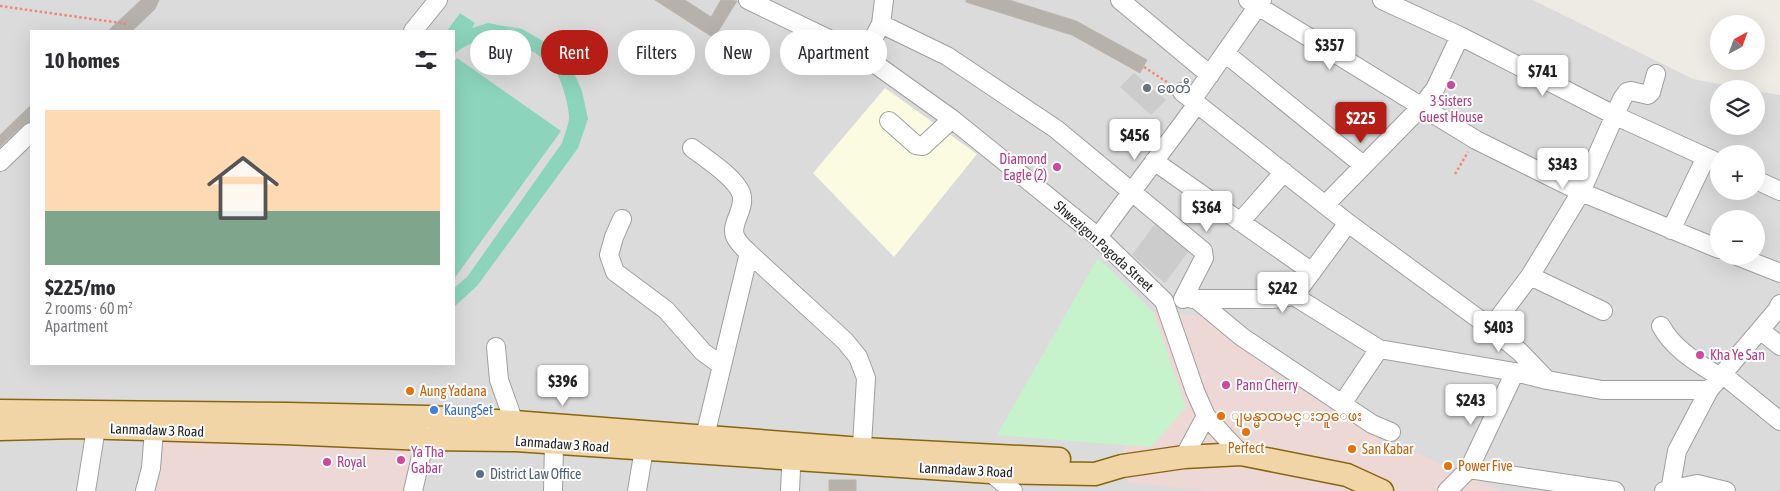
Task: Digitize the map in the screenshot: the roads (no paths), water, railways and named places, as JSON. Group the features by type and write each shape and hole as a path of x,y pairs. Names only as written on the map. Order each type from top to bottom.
{"main road":[{"name":"Lanmadaw 3 Road","path":"9,420 426,428 705,436 791,452"},
{"name":"Lanmadaw 3 Road","path":"84,422 154,430 284,433 426,428"},
{"name":"Lanmadaw 3 Road","path":"515,431 554,443 644,449 791,452 861,457 1091,460 1122,466"},
{"name":"Lanmadaw 3 Road","path":"861,457 993,481 1095,474 1122,466 1184,457 1241,454 1348,475 1380,491"}],"street":[{"path":"414,30 438,0"},
{"name":"Shwezigon Pagoda Street","path":"748,0 810,30"},
{"path":"878,30 881,24 884,0"},
{"path":"1120,0 1210,75"},
{"path":"1382,0 1460,36 1616,116 1710,159"},
{"path":"1098,237 1154,161 1190,98 1210,75 1256,2 1420,107 1476,140 1581,192 1710,245"},
{"path":"881,24 947,56 1056,129 1203,251 1204,258 1189,299"},
{"path":"1325,204 1420,107 1435,89 1460,36"},
{"path":"1225,53 1363,165"},
{"name":"Shwezigon Pagoda Street","path":"887,72 952,119 1098,237 1164,301 1195,391 1206,416 1241,454"},
{"path":"1491,328 1530,276 1581,192 1622,99 1627,92 1631,91 1648,95 1651,92 1656,74"},
{"path":"1190,98 1348,223 1491,328 1520,352 1547,380"},
{"path":"889,120 916,145 923,146 952,119"},
{"path":"0,162 30,133"},
{"path":"692,148 731,179 742,195 742,208 733,230 735,238 845,342 858,357 866,378 861,457"},
{"path":"1154,161 1312,272"},
{"path":"1671,230 1710,163"},
{"path":"1240,222 1284,172"},
{"path":"1765,184 1780,191"},
{"path":"622,219 609,255 615,272 666,310 704,352 721,365"},
{"path":"1294,296 1348,223"},
{"path":"705,436 749,253"},
{"path":"1760,265 1780,273"},
{"path":"1530,276 1603,311"},
{"path":"1164,301 1189,299 1272,299 1294,296 1379,350 1515,372 1602,390 1676,389 1717,381"},
{"path":"1189,299 1372,424 1391,432"},
{"path":"1726,491 1697,484 1668,491 1677,451 1717,381 1780,304"},
{"path":"1662,326 1667,337 1678,349 1717,381 1780,421"},
{"path":"1760,330 1780,346"},
{"path":"496,347 499,380 515,431"},
{"path":"1342,404 1379,350"},
{"path":"1676,389 1697,363"},
{"path":"1447,491 1469,469 1515,372"},
{"path":"1184,457 1206,416"},
{"path":"84,422 86,491"},
{"path":"413,491 426,428"},
{"path":"145,491 151,468 154,430"},
{"path":"553,491 554,443"},
{"path":"637,491 644,449"},
{"path":"790,491 791,452"},
{"path":"1469,469 1615,491"},
{"path":"993,481 1013,491"}],"place":[{"name":"3 Sisters Guest House","path":"1451,85"},
{"name":"စေတီ","path":"1147,88"},
{"name":"Diamond Eagle (2)","path":"1057,167"},
{"name":"Kha Ye San","path":"1700,355"},
{"name":"Pann Cherry","path":"1226,385"},
{"name":"Aung Yadana","path":"410,391"},
{"name":"KaungSet","path":"434,410"},
{"name":"ျမန္မာထမင္းဘူေဖး","path":"1221,416"},
{"name":"Perfect","path":"1246,432"},
{"name":"San Kabar","path":"1352,449"},
{"name":"Ya Tha Gabar","path":"401,460"},
{"name":"Royal","path":"327,462"},
{"name":"Power Five","path":"1448,466"},
{"name":"District Law Office","path":"480,474"}]}
